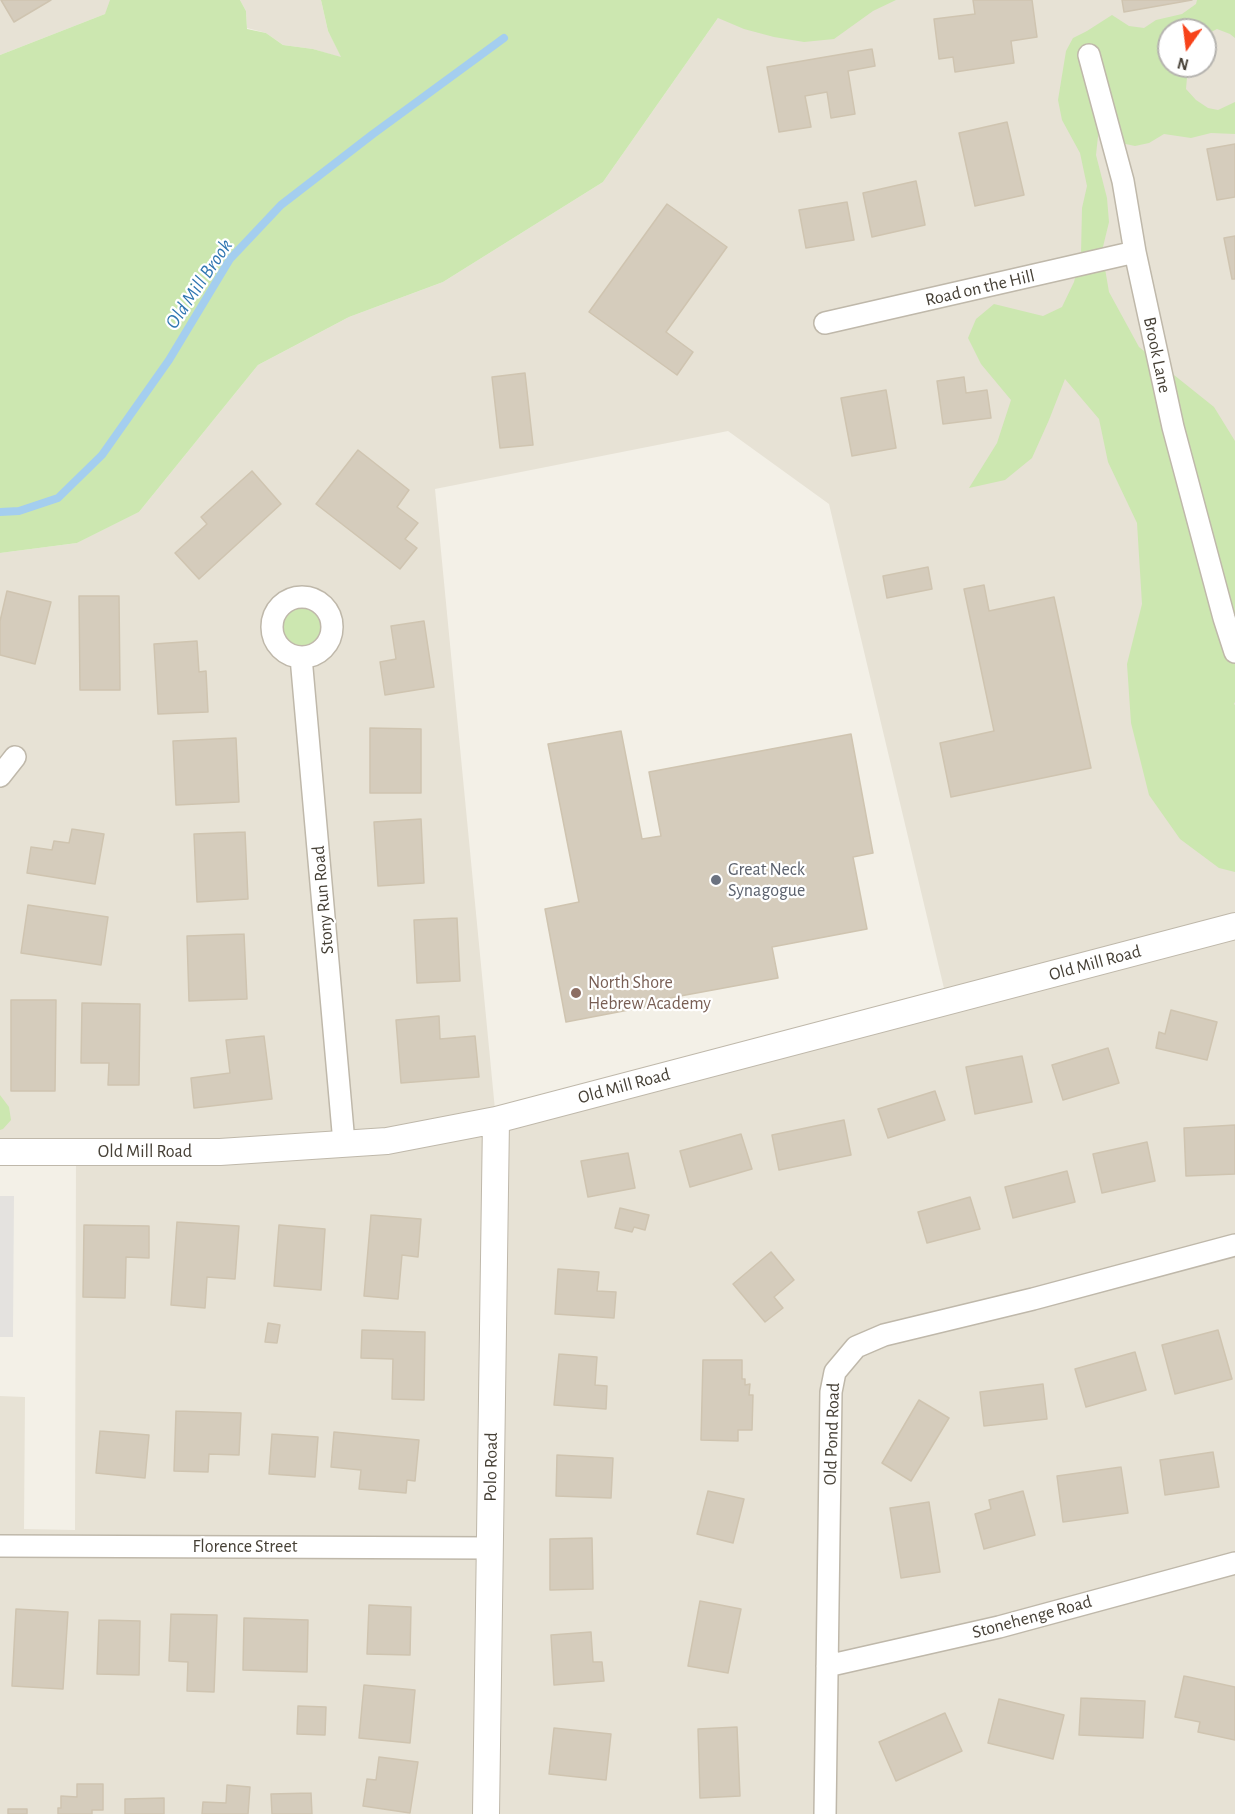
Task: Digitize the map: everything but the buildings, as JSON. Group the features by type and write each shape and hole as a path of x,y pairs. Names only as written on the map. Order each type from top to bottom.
{"street":[{"name":"Brook Lane","path":"1089,55 1123,181 1135,252 1173,427 1235,652"},
{"name":"Road on the Hill","path":"825,323 1135,252"},
{"name":"Stony Run Road","path":"301,657 344,1143"},
{"path":"0,776 15,757"},
{"name":"Old Mill Road","path":"0,1152 220,1152 387,1141 496,1120 1235,926"},
{"name":"Polo Road","path":"486,1814 496,1120"},
{"name":"Old Pond Road","path":"825,1814 831,1392 835,1372 856,1347 884,1335 1033,1299 1235,1245"},
{"name":"Florence Street","path":"0,1546 490,1548"},
{"name":"Stonehenge Road","path":"827,1666 999,1627 1235,1563"}],"shaded area":[{"path":"0,0 141,0 0,55"},
{"path":"240,0 321,0 328,31 342,58 313,49 283,45 266,33 247,28 246,11"},
{"path":"788,0 1233,0 1235,8 1235,1814 0,1814 0,1396 25,1397 24,1529 75,1530 76,1152 0,1152 0,553 77,543 139,512 258,365 349,317 443,282 603,182 718,18","holes":["728,431 829,504 947,1001 496,1120 435,489"]},
{"path":"0,1196 14,1196 13,1337 0,1337"}],"green space":[{"path":"110,0 240,0 246,11 247,29 266,33 283,45 313,49 341,57 328,31 321,0 896,0 873,11 834,39 804,42 774,37 744,29 718,18 603,182 443,282 349,317 258,365 139,512 77,543 0,553 0,55 105,14"},
{"path":"1197,0 1235,0 1235,38 1217,29 1217,18 1165,18 1182,14 1196,4"},
{"path":"1112,15 1129,26 1144,28 1156,20 1157,78 1187,78 1186,89 1208,108 1218,110 1235,102 1235,134 1211,133 1191,138 1164,134 1149,143 1135,146 1121,143 1099,127 1096,155 1107,198 1109,222 1102,251 1109,292 1139,347 1214,407 1235,441 1235,872 1219,868 1180,839 1149,795 1131,723 1127,664 1142,604 1137,523 1108,462 1099,419 1065,379 1032,458 1005,480 969,488 997,443 1011,400 981,364 968,338 976,319 994,304 1043,316 1062,307 1074,282 1081,254 1082,208 1087,186 1080,153 1062,120 1058,100 1066,51 1073,38"},
{"path":"302,603 319,610 326,627 319,644 302,651 285,644 278,627 285,610"},
{"path":"0,1095 9,1107 11,1120 0,1130"}],"waterway":[{"name":"Old Mill Brook","path":"0,512 19,511 58,498 102,455 169,360 230,259 281,205 504,38"}],"place":[{"name":"Great Neck Synagogue","path":"716,880"},
{"name":"North Shore Hebrew Academy","path":"576,993"}]}
